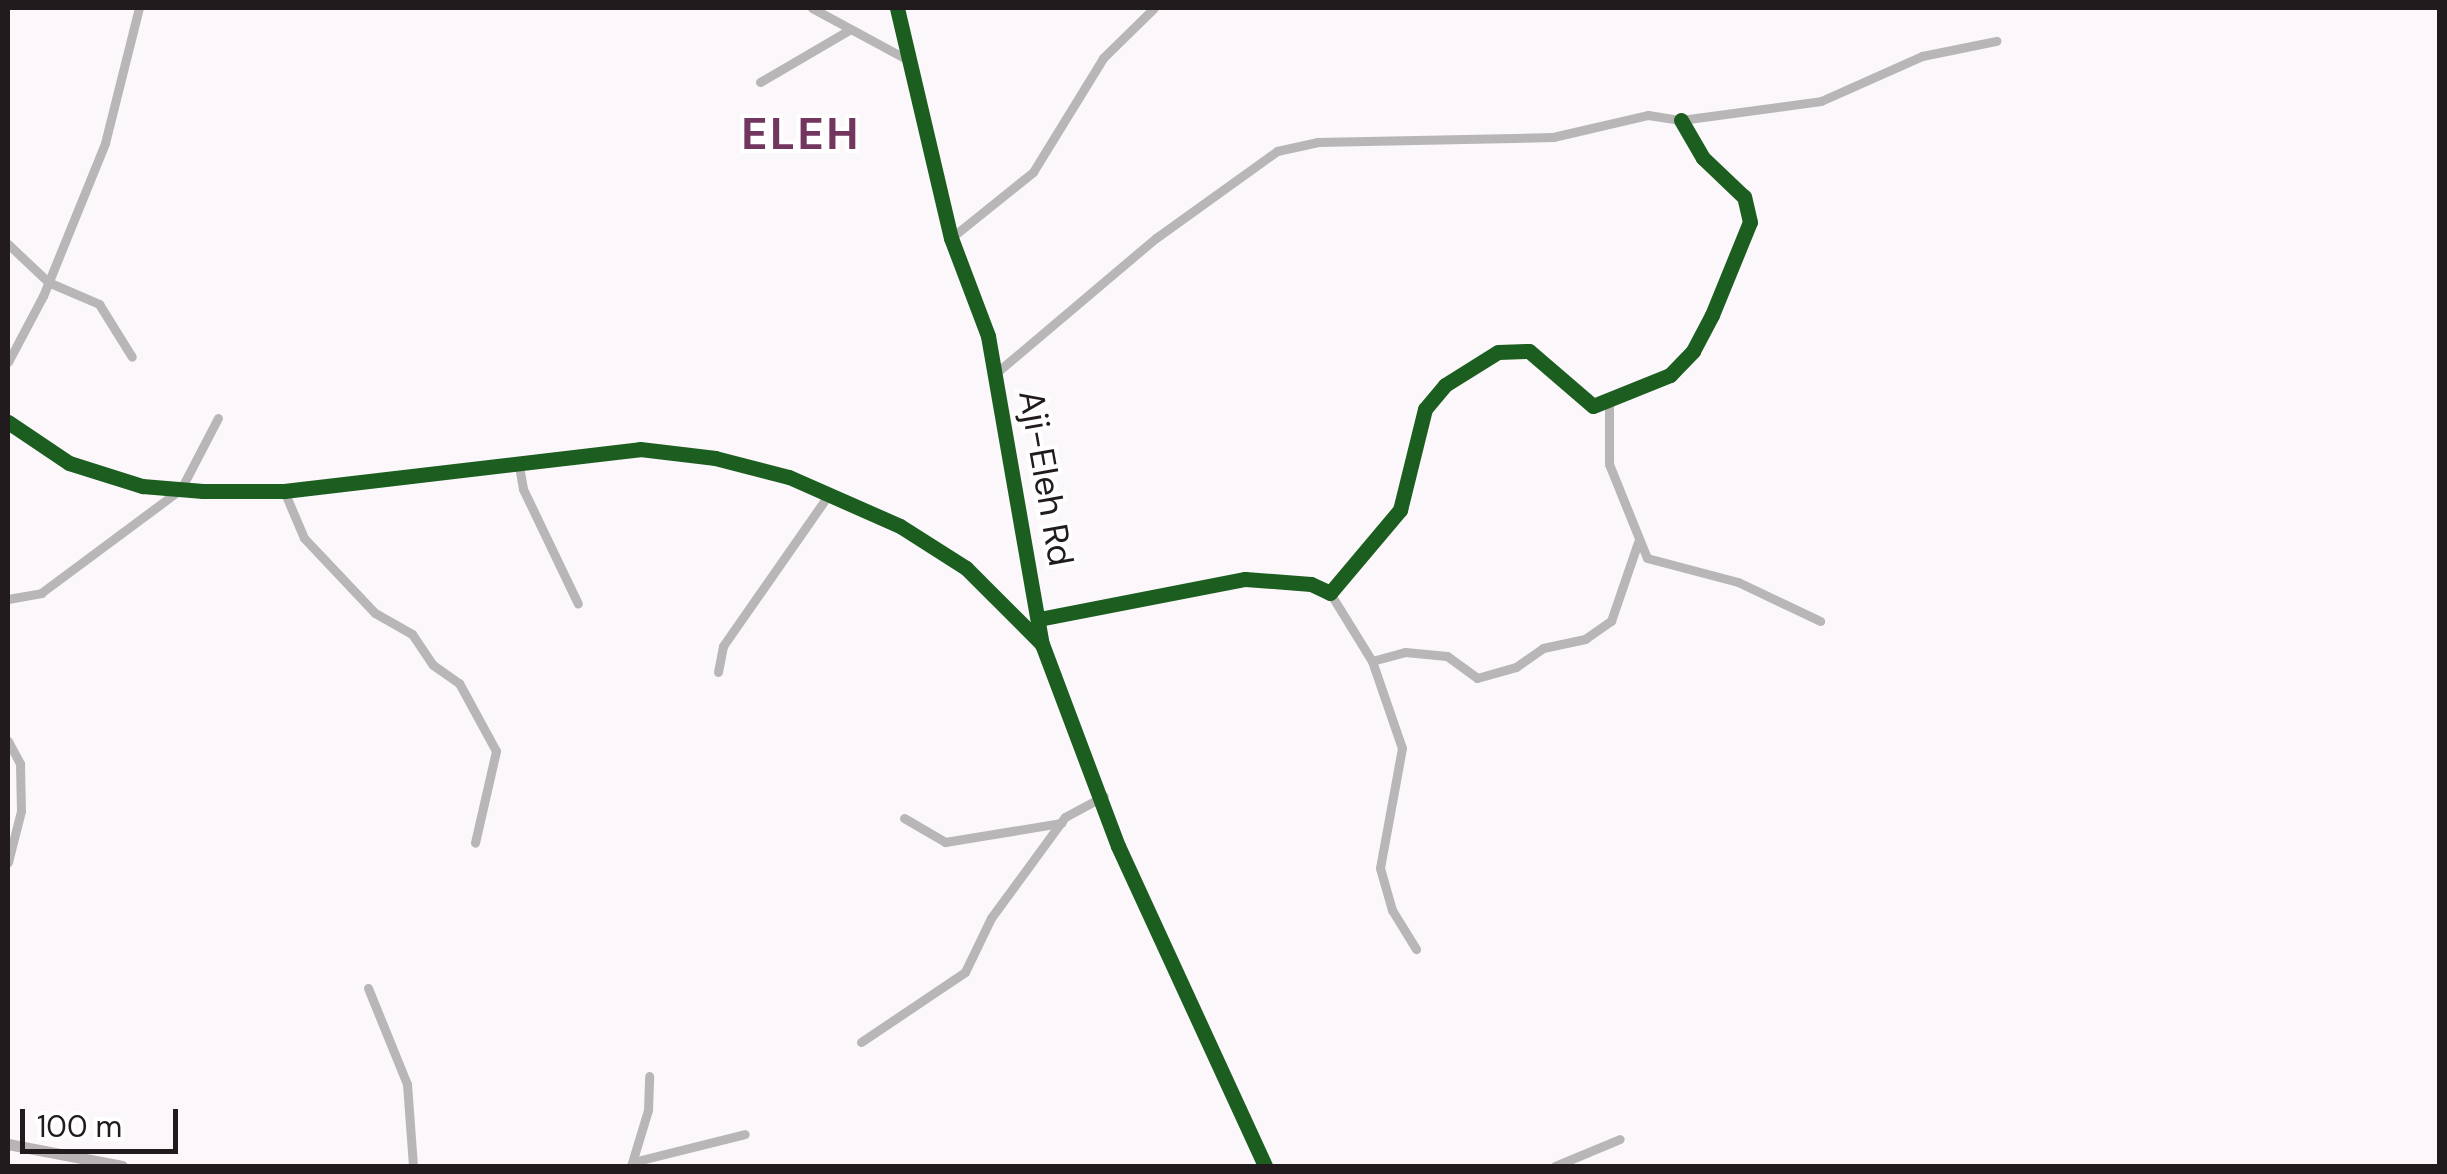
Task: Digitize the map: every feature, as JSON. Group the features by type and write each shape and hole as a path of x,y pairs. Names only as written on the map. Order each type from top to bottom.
{"main road":[{"path":"8,1144 122,1166"}],"street":[{"path":"8,362 48,282 105,143 140,8"},
{"path":"812,8 908,60"},
{"name":"Aji-Eleh Rd","path":"897,8 951,238 996,372 1042,644 1104,796 1118,846 1265,1166"},
{"path":"951,238 1033,172 1102,58 1154,8"},
{"path":"760,82 850,30"},
{"path":"996,372 1156,238 1277,151 1318,142 1552,137 1648,114 1681,120 1821,101 1922,56 1996,41"},
{"path":"1330,593 1388,532 1400,510 1425,409 1471,366 1514,347 1528,351 1571,394 1592,406 1609,404 1670,375 1693,351 1746,240 1744,197 1703,158 1681,120"},
{"path":"8,244 48,282 99,304 132,357"},
{"path":"1609,404 1609,464 1638,542 1657,564 1738,582 1820,621"},
{"path":"8,599 41,593 181,488 218,418"},
{"path":"8,422 70,463 142,486 181,488 284,492 640,449 714,458 829,494 900,526 966,568 1042,644"},
{"path":"519,466 523,489 578,604"},
{"path":"284,492 304,538 375,613 412,634 432,665 460,682 496,751 474,843"},
{"path":"718,672 723,646 829,494"},
{"path":"1372,661 1405,652 1447,656 1478,678 1516,667 1542,648 1584,638 1611,621 1638,542"},
{"path":"1039,619 1245,579 1310,584 1330,593 1372,661 1402,748 1380,868 1392,910 1416,949"},
{"path":"8,741 20,764 21,811 8,862"},
{"path":"860,1042 965,972 992,918 1061,823 1104,796"},
{"path":"904,818 945,842 1061,823"},
{"path":"368,988 406,1084 413,1166"},
{"path":"649,1076 634,1164 744,1134"},
{"path":"1555,1166 1620,1138"},
{"path":"49,1166 52,1152"}],"cycle path":[{"path":"897,8 951,238 988,336 1042,644 1118,846 1265,1166"},
{"path":"1039,619 1245,579 1311,584 1330,593 1400,510 1425,409 1445,385 1498,352 1529,351 1593,406 1670,375 1693,351 1712,315 1750,222 1744,197 1703,158 1681,120"},
{"path":"8,422 69,463 142,486 203,491 284,491 640,449 715,458 789,477 900,526 966,568 1042,644"}],"district":[{"name":"ELEH","path":"801,134"}]}
